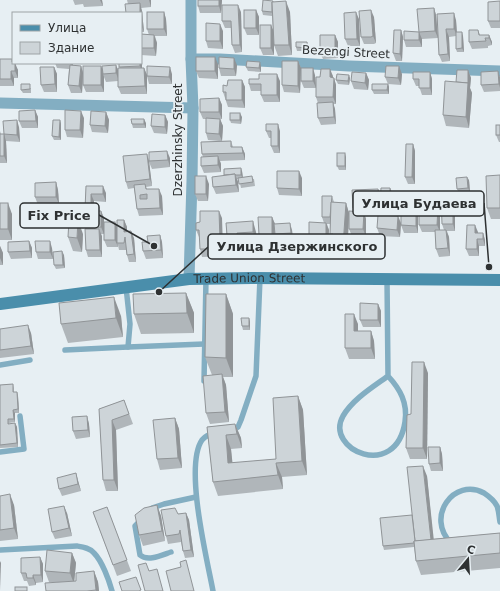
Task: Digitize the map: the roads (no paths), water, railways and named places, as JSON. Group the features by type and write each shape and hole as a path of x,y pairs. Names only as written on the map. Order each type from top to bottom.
{"street":[{"name":"Dzerzhinsky Street","path":"189,280 193,108 191,0"},
{"name":"Bezengi Street","path":"191,59 220,58 349,66 500,71"},
{"path":"0,103 193,108"},
{"name":"Trade Union Street","path":"0,304 126,287 206,279 500,280"}],"lane":[{"path":"212,591 196,497 196,463 199,446 207,435 233,430 238,427 241,420 256,376 260,278"},
{"path":"204,381 206,279"},
{"path":"387,279 388,376 396,385 402,396 406,416 404,428 400,438 392,449 384,454 373,456 363,454 354,450 344,441 341,431 342,417 351,406 388,376"},
{"path":"126,287 130,324 128,347"},
{"path":"66,350 204,344"},
{"path":"0,365 30,360"},
{"path":"0,452 24,449 20,416"},
{"path":"459,547 452,544 446,538 441,528 440,514 447,500 459,492 470,490 480,491 490,497 498,508 500,522"},
{"path":"149,512 153,507 196,497"},
{"path":"144,516 135,526 140,555 144,558 148,558 171,552"},
{"path":"0,550 77,546 87,548 94,553 102,565 112,591"}],"place":[{"name":"Fix Price","path":"154,246"},
{"name":"Улица Будаева","path":"489,267"},
{"name":"Улица Дзержинского","path":"159,292"}]}
